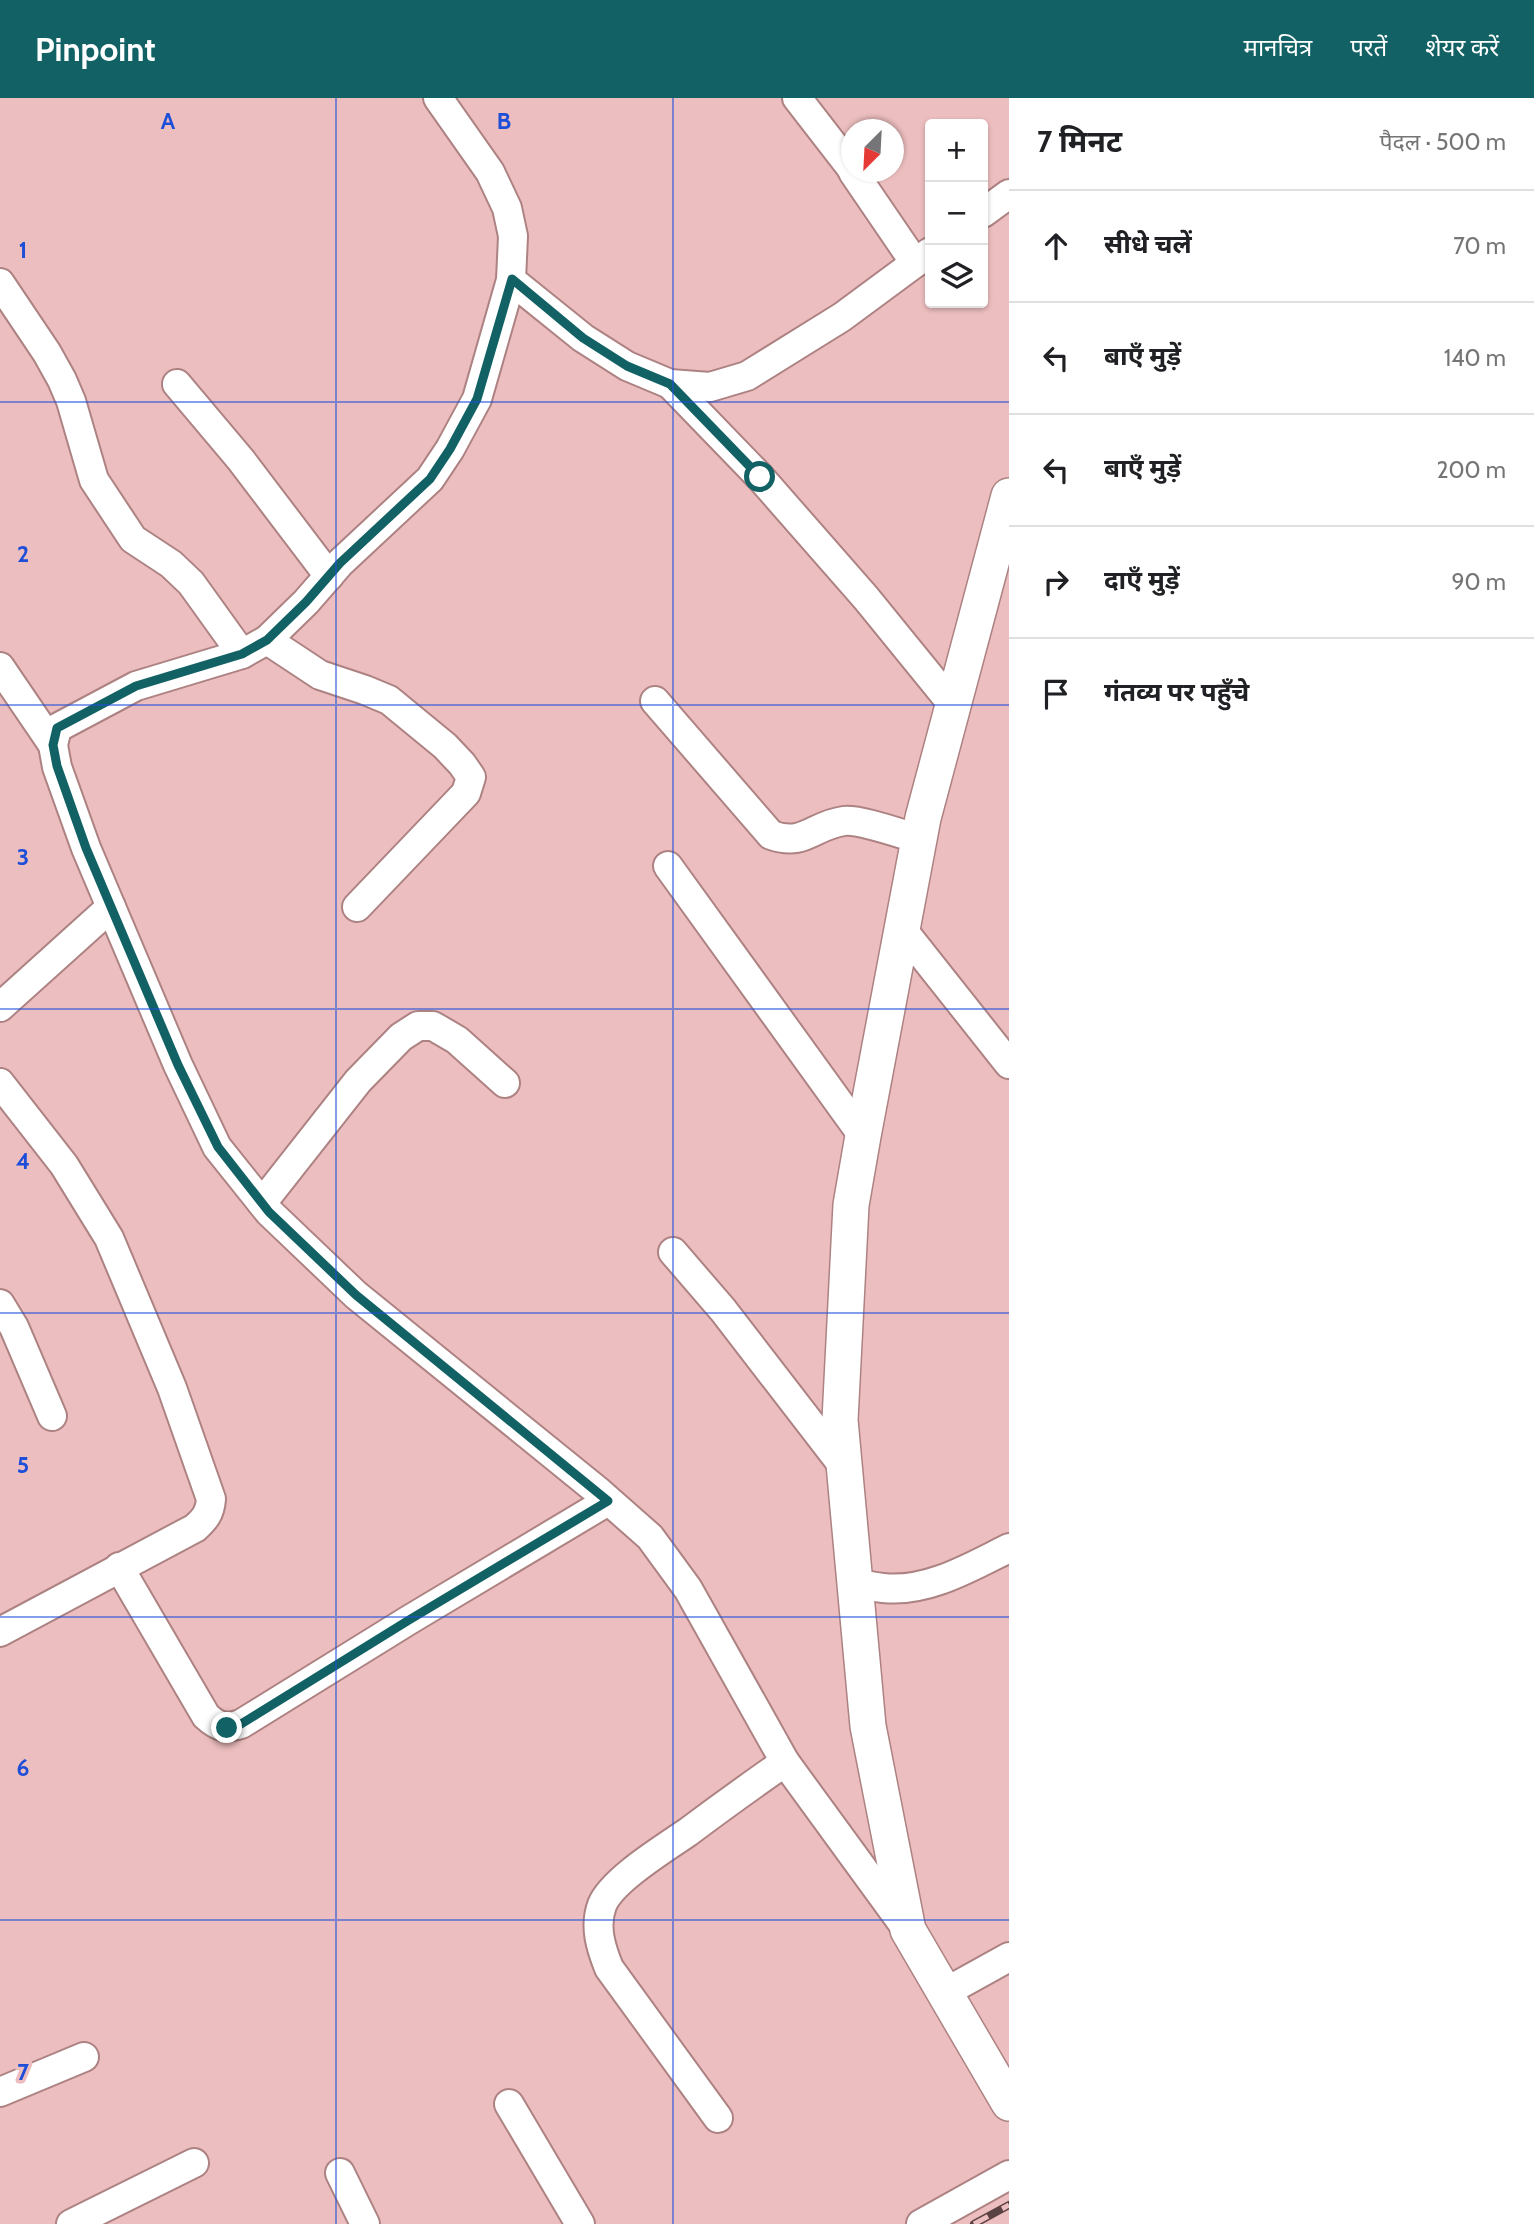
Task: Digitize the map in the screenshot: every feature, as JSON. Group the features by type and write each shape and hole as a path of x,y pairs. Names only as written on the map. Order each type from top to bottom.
{"street":[{"path":"438,98 490,172 507,208 513,236 512,279 477,399 450,449 430,479 340,563 267,640 242,654 136,686 57,728 53,745 57,766 86,848 178,1065 218,1147 269,1212 356,1295 650,1537 688,1589 785,1762 908,1930 1009,2104"},
{"path":"797,98 841,155"},
{"path":"512,279 583,338 627,366 670,384 710,387 747,376 842,317 923,257 863,182"},
{"path":"988,209 1009,194"},
{"path":"0,283 62,380 71,401 94,480 133,539 171,564 191,583 242,654"},
{"path":"177,384 241,460 329,576"},
{"path":"670,384 760,477 866,598 953,705"},
{"path":"908,1930 868,1726 840,1420 851,1205 919,839 1009,495"},
{"path":"267,640 320,675 389,700 445,746 471,777 466,793 357,907"},
{"path":"2,676 53,745"},
{"path":"655,701 771,835 785,840 802,838 828,825 846,820 919,839"},
{"path":"668,866 863,1136"},
{"path":"0,1007 111,907"},
{"path":"902,929 1009,1064"},
{"path":"262,1203 358,1081 401,1037 418,1027 433,1026 457,1040 505,1083"},
{"path":"0,1083 64,1165 109,1238 172,1388 211,1499 210,1510 195,1528 0,1632"},
{"path":"673,1252 723,1310 844,1467"},
{"path":"0,1304 13,1326 52,1416"},
{"path":"119,1567 206,1716 215,1724 227,1728 241,1724 608,1501"},
{"path":"855,1583 884,1589 922,1585 957,1574 1009,1548"},
{"path":"718,2118 609,1968 599,1943 602,1905 614,1887 632,1872 785,1762"},
{"path":"944,1993 1009,1958"},
{"path":"0,2092 85,2057"},
{"path":"509,2104 580,2224"},
{"path":"71,2224 194,2163"},
{"path":"340,2173 365,2224"},
{"path":"921,2224 1009,2175"}],"railway":[{"path":"974,2224 1009,2205"}],"route":[{"path":"227,1728 241,1724 608,1501 356,1295 269,1212 218,1147 178,1065 86,848 57,766 53,745 57,728 136,686 242,654 267,640 306,602 340,563 430,479 450,449 477,399 512,279 583,338 627,366 670,384 760,477"}]}
